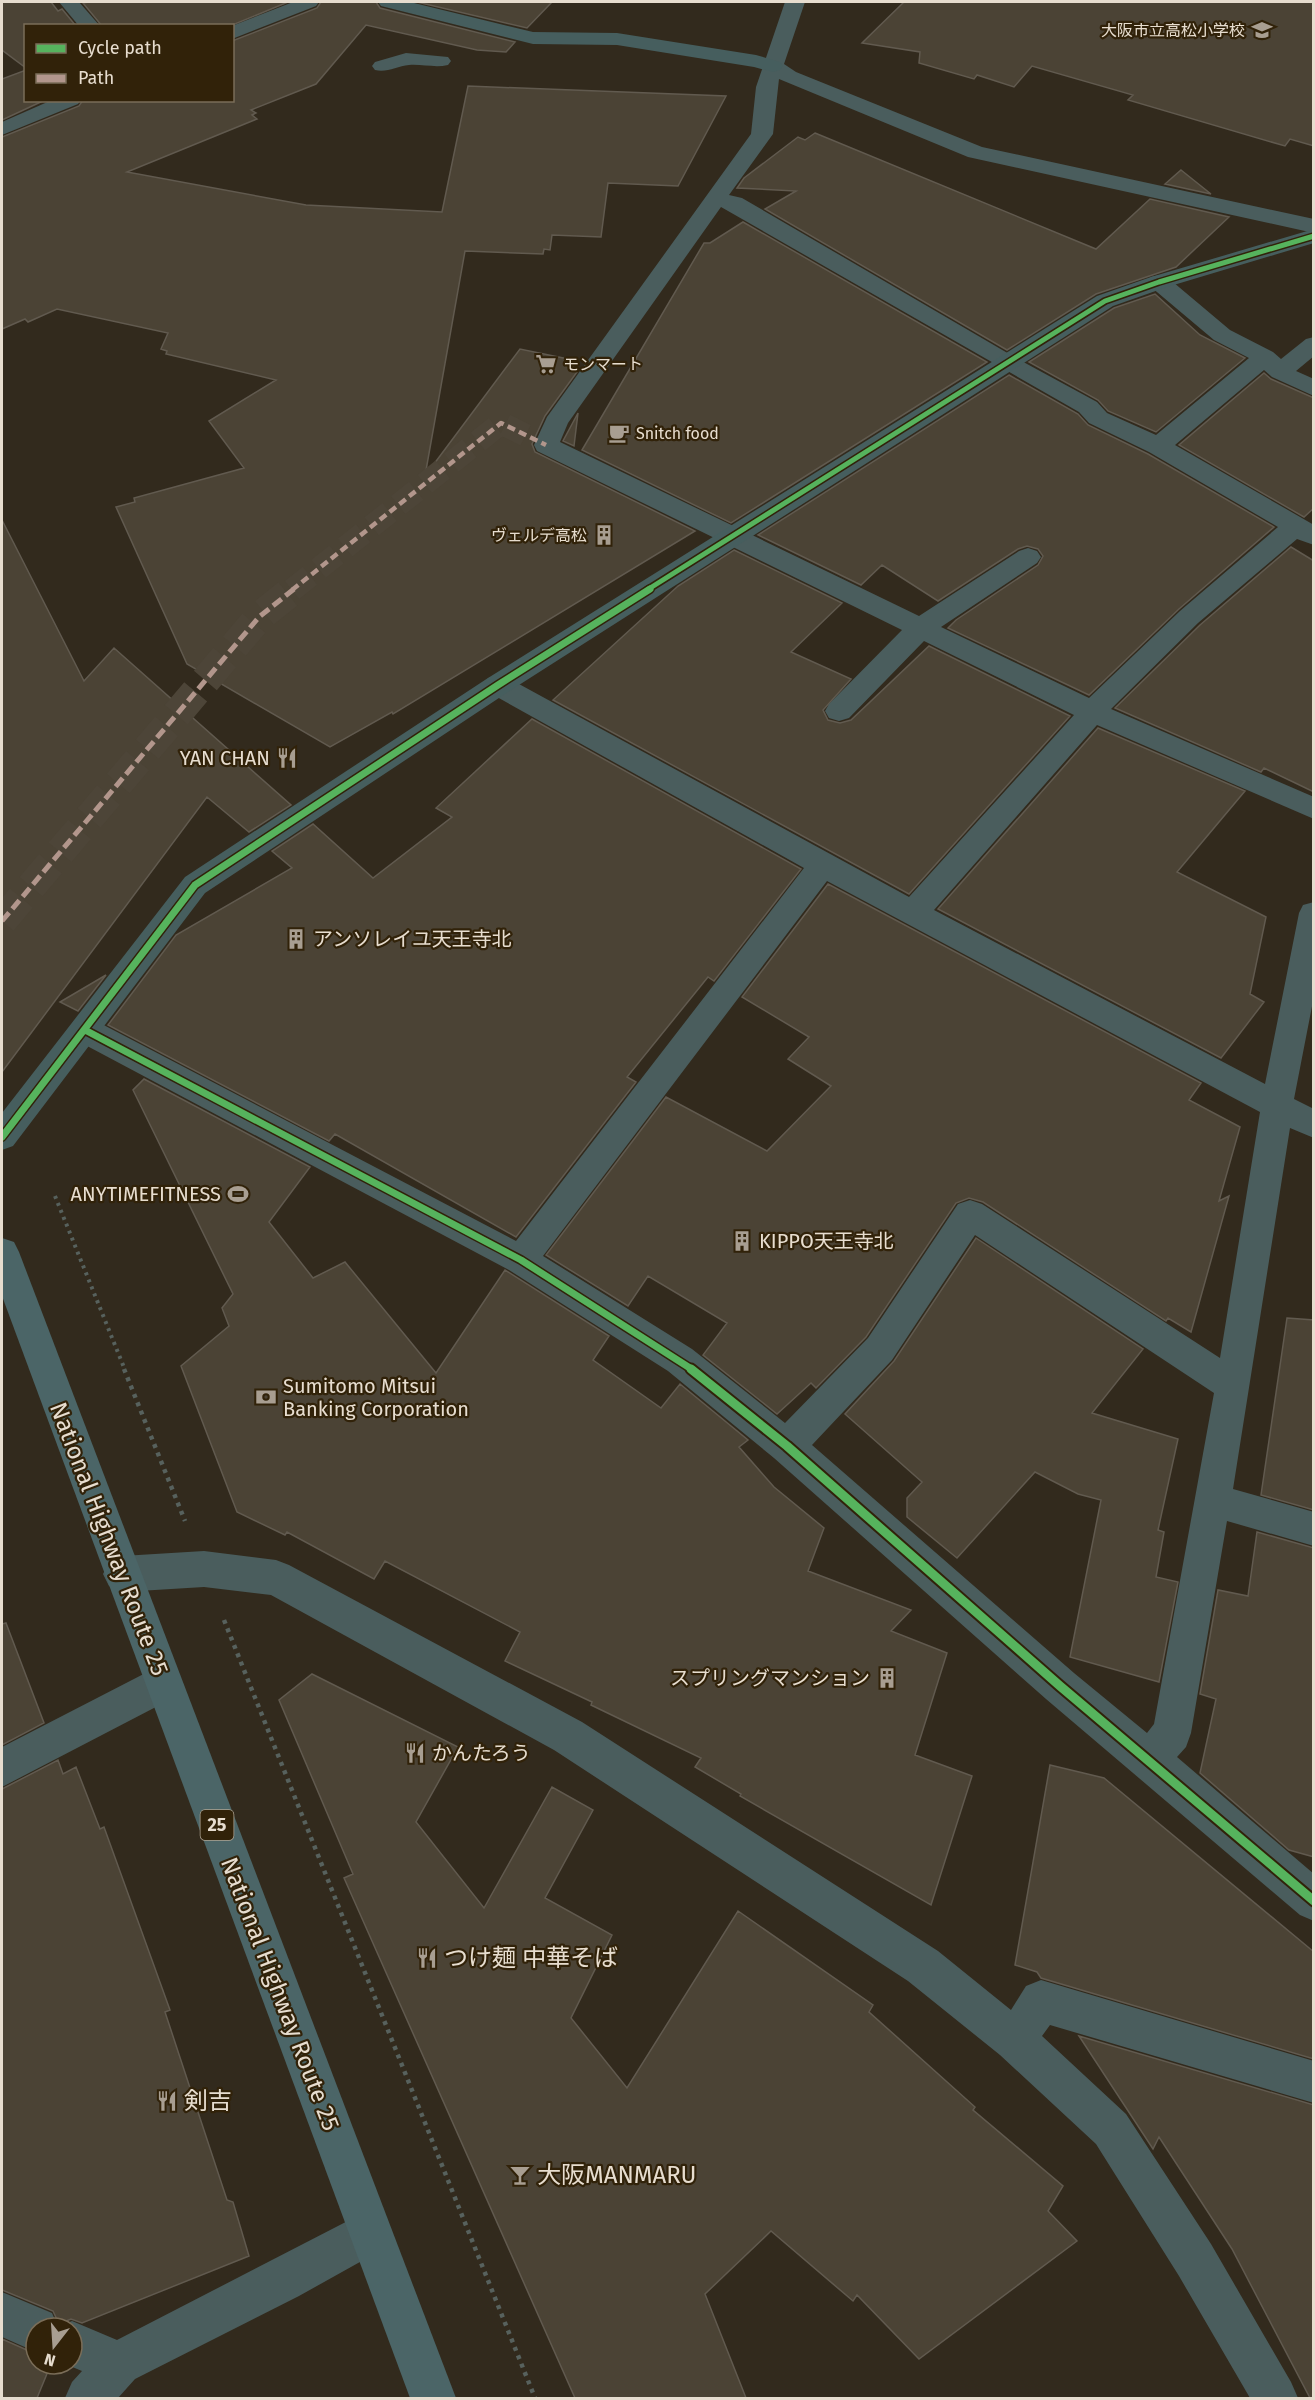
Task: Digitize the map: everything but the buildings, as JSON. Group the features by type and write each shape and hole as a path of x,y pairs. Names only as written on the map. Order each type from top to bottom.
{"highway":[{"name":"National Highway Route 25","path":"2,1252 433,2398"}],"street":[{"path":"69,2 88,24"},
{"path":"234,32 309,2"},
{"path":"388,2 533,38 617,39 756,61 773,66 789,76 976,152 1314,226"},
{"path":"795,2 766,87 762,134 556,422 538,441 1093,712 1314,809"},
{"path":"2,129 66,102"},
{"path":"717,199 734,203 1008,363 1088,407 1098,418 1158,446 1308,532 1189,616 1113,689 913,913"},
{"path":"2,1137 195,885 498,686 1106,301 1159,282 1314,236"},
{"path":"1159,282 1222,335 1314,389"},
{"path":"1158,446 1273,364 1314,344"},
{"path":"839,711 920,628 1028,557"},
{"path":"498,686 823,865 1276,1107 1314,1125"},
{"path":"521,1260 823,865"},
{"path":"1150,1760 1172,1733 1233,1386 1276,1107 1314,913"},
{"path":"85,1030 521,1260 680,1360 787,1446 1060,1686 1314,1901"},
{"path":"787,1446 880,1349 970,1214 1233,1386"},
{"path":"1213,1500 1314,1529"},
{"path":"123,1574 204,1569 276,1578 568,1736 923,1966 1015,2040 1111,2129 1195,2260 1275,2398"},
{"path":"2,1768 163,1683"},
{"path":"1015,2040 1041,2001 1314,2082"},
{"path":"88,2398 119,2363 283,2280 369,2232"},
{"path":"2,2315 24,2324"},
{"path":"84,2349 119,2363"}],"lane":[{"path":"382,66 406,59 441,61"}],"path":[{"path":"56,1196 535,2398"}],"tunnel":[{"path":"292,590 501,423 529,437"},
{"path":"2,921 259,617 294,589"}],"marked path":[{"path":"2,921 259,617 501,423 546,445"}],"cycle path":[{"path":"2,1137 195,885 498,685 1105,301 1159,282 1314,236"},
{"path":"85,1030 521,1260 680,1360 787,1446 1060,1686 1314,1901"}],"place":[{"name":"大阪市立高松小学校","path":"1262,30"},
{"name":"モンマート","path":"546,364"},
{"name":"Snitch food","path":"619,433"},
{"name":"ヴェルデ高松","path":"604,535"},
{"name":"YAN CHAN","path":"287,758"},
{"name":"アンソレイユ天王寺北","path":"296,939"},
{"name":"ANYTIMEFITNESS","path":"238,1194"},
{"name":"KIPPO天王寺北","path":"742,1241"},
{"name":"Sumitomo Mitsui Banking Corporation","path":"266,1397"},
{"name":"スプリングマンション","path":"887,1678"},
{"name":"かんたろう","path":"415,1753"},
{"name":"つけ麺 中華そば","path":"427,1958"},
{"name":"剣吉","path":"167,2101"},
{"name":"大阪MANMARU","path":"520,2175"}]}
